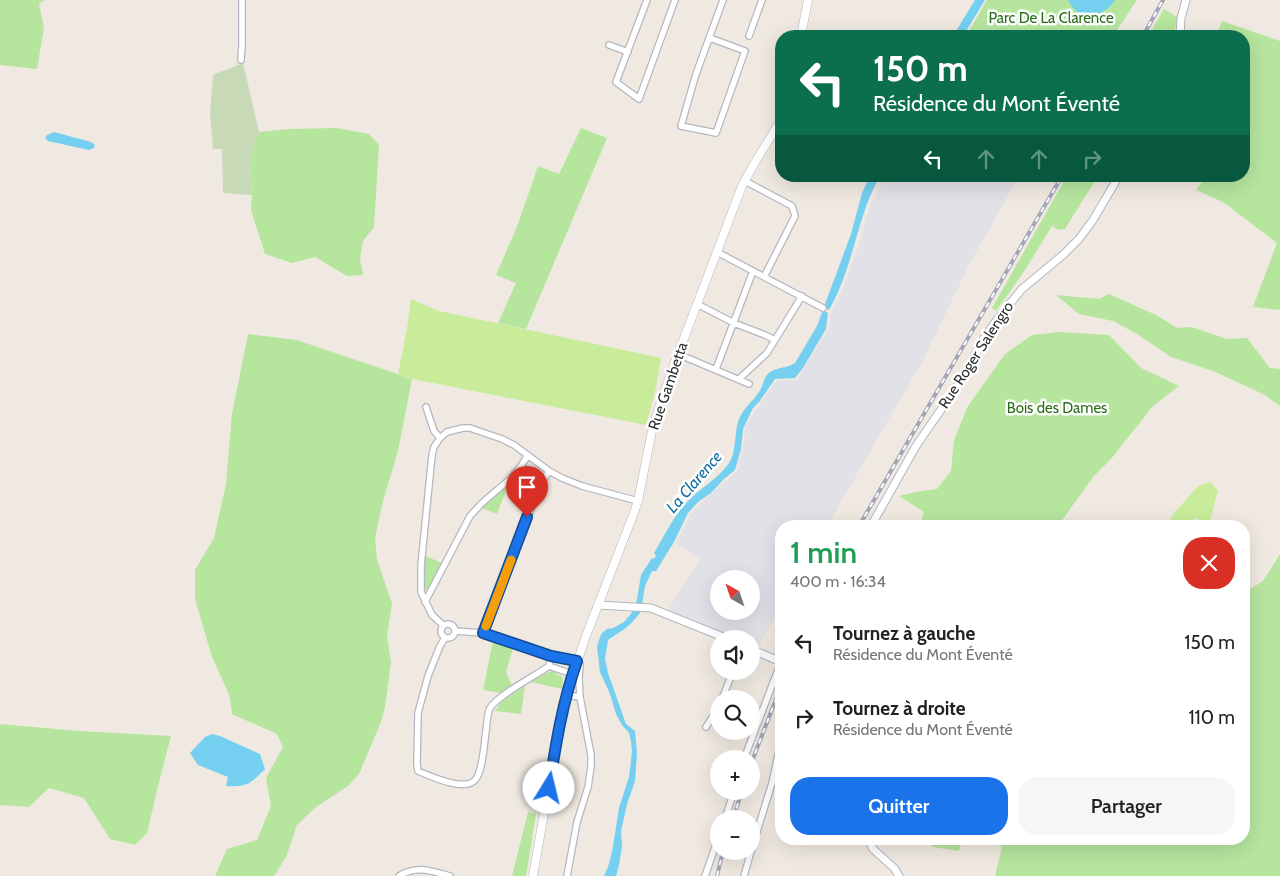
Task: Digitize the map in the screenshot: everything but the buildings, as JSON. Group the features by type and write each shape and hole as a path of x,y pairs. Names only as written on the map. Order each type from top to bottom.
{"main road":[{"path":"802,30 808,0"},
{"name":"Rue Gambetta","path":"533,876 566,695 572,674 638,500 658,408 745,181 775,130"}],"street":[{"path":"240,60 242,0"},
{"path":"645,104 616,82 647,0"},
{"path":"639,99 675,0"},
{"path":"710,38 744,51 716,133 681,126 696,74 723,0"},
{"path":"749,36 762,0"},
{"path":"1180,30 1181,18 1186,0"},
{"path":"609,45 628,52"},
{"path":"745,181 792,206 795,216 764,277"},
{"name":"Rue Roger Salengro","path":"874,520 916,446 961,381 984,338 998,317 1022,289 1079,239 1093,220 1115,182"},
{"path":"717,252 822,308"},
{"path":"716,369 753,271"},
{"path":"738,379 767,353 802,296"},
{"path":"697,305 775,340"},
{"path":"678,354 749,384"},
{"path":"426,407 434,431 440,438"},
{"path":"443,625 432,615 420,592 429,472 434,447 447,432 470,428 502,439 562,478 582,486 638,500"},
{"path":"425,602 470,516 482,503 510,480 528,455"},
{"path":"483,633 534,501 549,471"},
{"path":"598,605 651,608 710,632"},
{"path":"443,625 451,624 455,631"},
{"path":"443,625 441,632 445,638"},
{"path":"455,631 483,633 551,656 577,661 580,664 580,697 591,755 591,766 588,788 577,822 567,876"},
{"path":"455,631 452,637 445,638 440,646 428,676 418,713 418,772 441,780 465,785 476,780 480,768 490,709 499,698 549,666 551,656"},
{"path":"760,653 775,659"},
{"path":"549,666 572,674"},
{"path":"747,750 775,678"},
{"path":"566,695 580,697"},
{"path":"706,727 710,721"},
{"path":"760,822 775,769"},
{"path":"871,845 894,868 898,876"},
{"path":"706,876 711,860"},
{"path":"744,876 748,860"},
{"path":"399,876 416,869 450,876"}],"shaded area":[{"path":"883,182 1016,182 969,265 922,362 830,520 775,520 775,617 760,643 760,630 717,630 668,610 700,559 676,543 691,514 737,471 745,441 744,430 748,421 776,381 797,380 829,328 830,315 848,276 870,205"}],"green space":[{"path":"0,0 45,0 39,4 44,28 37,69 0,65"},
{"name":"Parc De La Clarence","path":"987,0 1137,0 1117,30 970,30"},
{"path":"1164,9 1177,17 1175,30 1152,30"},
{"path":"1222,21 1248,30 1218,30"},
{"path":"1250,31 1280,41 1280,310 1253,307 1277,243 1223,202 1196,190 1202,182 1250,182"},
{"path":"243,63 259,132 250,165 252,195 223,193 222,149 213,149 210,113 213,75"},
{"path":"336,128 369,134 379,145 374,227 363,241 360,259 363,275 347,276 315,257 292,263 265,254 251,210 250,165 259,132"},
{"path":"581,128 607,138 526,329 498,323 516,283 496,275 518,224 538,166 559,174"},
{"path":"1064,182 1094,182 1065,229 1059,230 1052,226 1023,273 996,311 992,308"},
{"path":"1109,294 1156,315 1177,328 1191,327 1227,339 1247,338 1270,368 1280,369 1280,406 1265,395 1213,371 1171,357 1137,334 1113,321 1079,314 1056,295 1099,299"},
{"path":"411,299 439,311 661,358 655,392 646,425 412,379 398,374"},
{"name":"Bois des Dames","path":"1059,332 1109,335 1141,368 1179,386 1153,406 1111,459 1093,477 1062,520 922,520 924,512 899,496 937,489 951,471 954,440 968,406 1005,354 1032,335"},
{"path":"248,334 297,340 412,379 398,451 383,501 375,538 377,560 392,603 387,636 391,663 381,722 359,774 348,786 316,807 297,825 286,857 274,876 215,876 227,849 257,840 271,806 266,778 283,747 277,734 232,714 230,697 211,654 195,599 195,570 214,538 226,484 232,414"},
{"path":"532,469 537,476 534,488 513,480 524,470"},
{"path":"1210,482 1218,491 1210,520 1196,518 1194,520 1172,520 1170,518 1198,486"},
{"path":"508,485 497,514 482,508"},
{"path":"1280,554 1280,876 995,876 1002,847 998,845 1250,845 1250,589 1263,581"},
{"path":"425,556 442,563 428,589 424,590 423,588"},
{"path":"493,641 511,646 510,648 513,649 506,672 512,686 500,693 483,690"},
{"path":"556,671 556,674 561,675 563,681 562,689 531,682 546,673"},
{"path":"525,686 521,714 495,711 502,701"},
{"path":"0,724 78,731 171,736 147,833 135,845 110,839 84,798 49,788 29,807 0,806"},
{"path":"528,812 536,814 526,876 512,876"},
{"path":"930,845 960,845 959,851"}],"water":[{"path":"975,0 985,0 967,30 957,30"},
{"path":"1068,0 1115,0 1104,11 1094,15 1084,15 1077,12"},
{"path":"54,132 91,142 95,145 94,148 89,150 48,141 45,138"},
{"path":"867,182 877,182 862,218 841,285 829,310 824,307 851,234 862,193"},
{"path":"823,310 828,313 826,329 803,368 795,378 775,379 753,408 743,429 741,449 735,470 688,513 674,542 656,571 652,571 645,586 642,605 636,605 641,575 652,558 654,559 656,555 654,553 673,520 687,502 720,474 729,463 734,451 738,420 743,411 759,392 770,372 795,363 817,326"},
{"path":"642,610 630,624 608,640 605,659 626,724 635,731 637,754 635,781 627,804 621,831 622,846 619,865 616,876 604,876 612,852 619,808 629,777 632,752 629,733 616,714 610,694 600,672 597,647 601,634 607,629 624,622 633,611"},
{"path":"212,734 260,754 265,769 248,784 226,786 228,777 198,765 190,753 205,737"}],"railway":[{"path":"1146,30 1163,0"},
{"path":"862,520 1059,182"},
{"path":"756,750 775,702"},
{"path":"736,810 739,800"},
{"path":"717,876 721,860"}],"slow traffic":[{"path":"486,626 511,560"}],"route":[{"path":"527,517 483,633 551,656 577,661 561,717 549,788"}],"water label":[{"name":"La Clarence","path":"694,482"}]}
